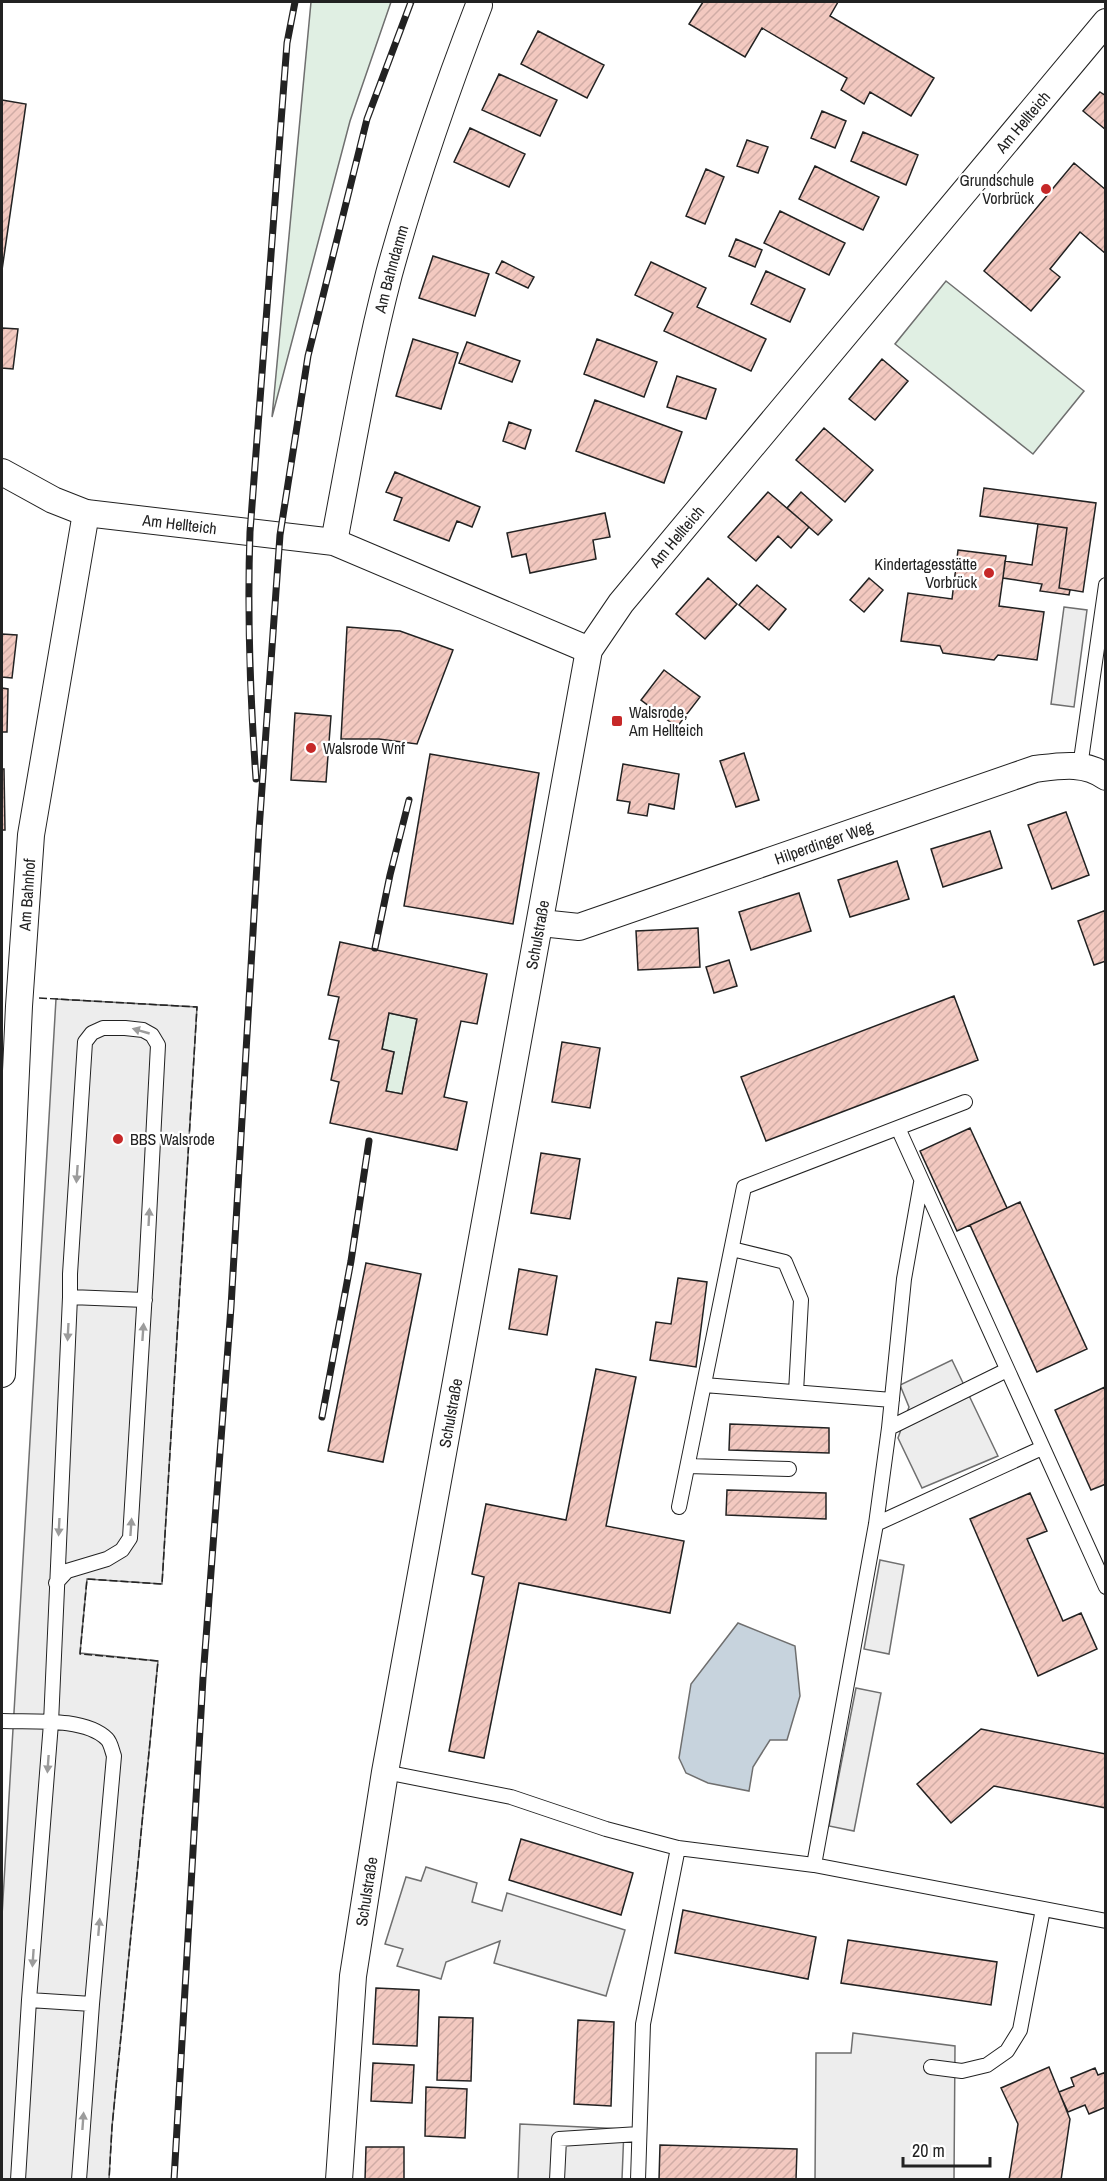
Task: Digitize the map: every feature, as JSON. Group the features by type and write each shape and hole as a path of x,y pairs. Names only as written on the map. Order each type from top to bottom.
{"street":[{"name":"Am Bahndamm","path":"334,542 365,381 390,274 444,96 479,5"},
{"name":"Am Hellteich","path":"86,513 334,542 589,650 621,603 1106,22"},
{"path":"2,471 53,500 86,513"},
{"name":"Am Bahnhof","path":"2,1374 10,1005 31,835 86,513"},
{"name":"Schulstraße","path":"339,2180 353,1976 386,1772 589,650"},
{"name":"Hilperdinger Weg","path":"541,922 579,927 1035,769 1070,765 1096,770 1106,777"}],"lane":[{"path":"1080,767 1106,585"},
{"path":"18,2180 29,2000 51,1723 56,1583 70,1297 85,1042 92,1033 103,1028 143,1030 152,1035 158,1045 130,1538 122,1550 107,1559 67,1571 56,1583"},
{"path":"679,1507 744,1187 965,1102"},
{"path":"898,1128 1106,1587"},
{"path":"814,1865 876,1524 890,1428 904,1279 921,1183"},
{"path":"732,1249 785,1262 801,1300 796,1392"},
{"path":"70,1297 145,1300"},
{"path":"890,1428 1007,1371"},
{"path":"704,1386 892,1400"},
{"path":"876,1524 1042,1448"},
{"path":"688,1466 789,1469"},
{"path":"2,1721 90,1727 108,1740 114,1756 79,2180"},
{"path":"386,1772 512,1797 606,1829 678,1848 814,1865 1106,1922"},
{"path":"638,2180 643,2024 678,1848"},
{"path":"931,2067 962,2071 987,2065 1007,2051 1020,2030 1043,1910"},
{"path":"29,2000 92,2004"},
{"path":"557,2180 559,2139 639,2134"}],"green space":[{"path":"311,2 391,2 350,121 272,417"},
{"path":"946,281 1084,391 1033,454 895,344"},
{"path":"389,1013 417,1019 402,1094 386,1091 394,1052 382,1049"}],"shaded area":[{"path":"1064,607 1087,610 1074,707 1051,704"},
{"path":"56,999 197,1007 162,1584 87,1579 80,1653 158,1661 112,2127 109,2179 2,2180 2,1916"},
{"path":"952,1360 998,1456 922,1488 898,1438 909,1407 900,1385"},
{"path":"880,1560 904,1565 889,1654 864,1649"},
{"path":"738,1623 795,1646 800,1696 787,1740 770,1740 753,1767 749,1791 708,1783 686,1773 679,1758 691,1684"},
{"path":"856,1688 881,1693 854,1831 829,1826"},
{"path":"426,1867 477,1883 472,1902 502,1911 507,1893 625,1930 606,1996 494,1963 500,1941 446,1962 441,1979 397,1966 403,1949 385,1944 406,1877 421,1881"},
{"path":"853,2033 955,2046 954,2179 815,2180 816,2053 851,2053"},
{"path":"520,2124 624,2129 622,2179 518,2180"}],"building":[{"path":"703,2 838,2 830,16 934,78 911,116 870,92 864,104 841,90 847,78 762,28 745,57 689,24"},
{"path":"538,31 604,65 587,98 521,64"},
{"path":"499,74 557,100 540,136 482,110"},
{"path":"1100,92 1106,96 1106,130 1083,111"},
{"path":"2,100 26,104 2,270"},
{"path":"822,111 846,121 835,148 811,138"},
{"path":"470,128 525,154 509,187 454,162"},
{"path":"863,132 918,155 906,185 851,161"},
{"path":"747,140 768,147 758,173 737,166"},
{"path":"1074,163 1106,190 1106,254 1080,232 1050,269 1060,277 1031,311 984,271"},
{"path":"815,166 879,197 863,230 799,199"},
{"path":"706,169 724,177 705,224 686,216"},
{"path":"780,211 845,243 829,275 764,243"},
{"path":"736,239 762,250 755,267 729,256"},
{"path":"433,256 489,274 475,316 419,298"},
{"path":"502,261 534,277 528,288 496,273"},
{"path":"651,262 706,288 697,307 766,339 751,371 664,331 673,313 635,295"},
{"path":"766,271 805,289 790,322 751,304"},
{"path":"2,328 18,329 13,369 2,368"},
{"path":"413,339 458,353 441,409 396,396"},
{"path":"597,339 657,362 644,397 584,374"},
{"path":"467,342 520,361 512,382 459,363"},
{"path":"882,359 908,381 875,420 849,399"},
{"path":"677,376 716,389 706,419 667,407"},
{"path":"595,400 682,432 664,483 576,451"},
{"path":"509,422 531,430 525,449 503,441"},
{"path":"824,428 873,470 845,502 796,460"},
{"path":"395,472 480,507 472,527 457,521 449,541 394,520 402,498 386,492"},
{"path":"984,488 1096,503 1083,592 1059,588 1067,528 980,516"},
{"path":"768,492 809,527 791,548 778,536 756,561 728,537"},
{"path":"801,492 832,520 818,535 787,508"},
{"path":"605,513 610,537 593,540 596,559 530,573 526,554 512,557 507,533"},
{"path":"1038,524 1067,528 1059,588 1070,590 1069,595 1040,591 1042,584 1003,578 1005,561 1032,565"},
{"path":"958,550 1006,556 999,606 1044,612 1037,660 998,655 994,660 943,653 940,646 901,641 908,593 952,599"},
{"path":"708,578 737,604 705,639 676,614"},
{"path":"869,578 883,590 864,612 850,600"},
{"path":"757,585 786,609 769,630 739,605"},
{"path":"347,627 400,631 453,650 417,744 379,739 341,739"},
{"path":"2,634 17,635 12,678 2,677"},
{"path":"664,670 700,697 677,727 641,700"},
{"path":"2,688 8,689 7,732 2,732"},
{"name":"Walsrode Wnf","path":"295,713 331,716 326,782 291,780"},
{"path":"744,753 759,800 736,807 720,761"},
{"path":"430,754 539,773 513,924 404,906"},
{"path":"623,764 679,774 674,809 649,804 647,816 628,813 630,802 617,800"},
{"path":"2,769 4,769 5,830 2,830"},
{"path":"1066,812 1089,875 1052,889 1028,825"},
{"path":"990,831 1002,868 943,887 931,849"},
{"path":"897,861 909,899 850,917 838,880"},
{"path":"799,893 811,931 751,950 739,912"},
{"path":"1106,910 1106,961 1094,965 1078,921"},
{"path":"698,928 700,967 638,970 636,931"},
{"path":"340,942 487,974 477,1024 461,1021 444,1097 467,1102 457,1150 330,1123 339,1082 331,1080 339,1041 329,1039 339,997 328,995","holes":["389,1013 417,1019 402,1094 386,1091 394,1052 382,1049"]},
{"path":"729,960 737,986 714,993 706,967"},
{"path":"954,996 978,1060 766,1141 741,1077"},
{"path":"562,1042 600,1048 590,1108 552,1102"},
{"path":"970,1128 1007,1208 957,1231 920,1151"},
{"path":"541,1153 580,1159 570,1219 531,1213"},
{"path":"1020,1202 1087,1349 1037,1372 970,1225"},
{"path":"366,1263 421,1274 383,1462 328,1451"},
{"path":"519,1269 557,1276 547,1335 509,1329"},
{"path":"678,1278 707,1282 696,1367 650,1360 656,1322 671,1324"},
{"path":"596,1369 636,1377 606,1526 684,1541 670,1613 519,1583 484,1758 449,1751 484,1577 472,1574 486,1504 566,1520"},
{"path":"1105,1387 1106,1484 1091,1490 1055,1410"},
{"path":"730,1424 829,1428 829,1453 729,1450"},
{"path":"727,1490 826,1493 826,1519 726,1515"},
{"path":"1030,1493 1047,1531 1027,1539 1063,1621 1081,1613 1097,1649 1038,1676 970,1519"},
{"path":"981,1729 1106,1754 1106,1808 994,1786 951,1823 917,1784"},
{"path":"521,1839 633,1873 621,1915 509,1880"},
{"path":"683,1910 816,1937 808,1979 675,1953"},
{"path":"848,1940 997,1962 991,2005 841,1983"},
{"path":"376,1988 419,1990 417,2046 373,2044"},
{"path":"439,2017 473,2018 471,2081 437,2080"},
{"path":"578,2020 614,2022 611,2106 574,2104"},
{"path":"373,2063 414,2065 412,2103 371,2101"},
{"path":"1049,2067 1070,2119 1061,2180 1009,2180 1018,2124 1001,2088"},
{"path":"1095,2068 1098,2075 1106,2072 1106,2107 1089,2114 1085,2105 1068,2112 1059,2092 1074,2086 1071,2078"},
{"path":"426,2087 467,2089 465,2138 425,2136"},
{"path":"660,2145 797,2149 796,2180 659,2180"},
{"path":"366,2147 404,2147 404,2180 365,2180"}],"railway":[{"path":"256,779 250,656 250,532 287,43 295,2"},
{"path":"174,2180 203,1678 231,1307 259,830 280,535 308,356 367,119 411,2"},
{"path":"375,948 409,800"},
{"path":"322,1417 351,1261 369,1141"}],"fence":[{"path":"39,998 197,1007 162,1584 87,1579 80,1654 158,1661 112,2127 109,2180"}],"place":[{"name":"Grundschule Vorbrück","path":"1046,189"},
{"name":"Kindertagesstätte Vorbrück","path":"989,573"},
{"name":"Walsrode, Am Hellteich","path":"617,721"},
{"name":"Walsrode Wnf","path":"311,748"},
{"name":"BBS Walsrode","path":"118,1139"}]}
